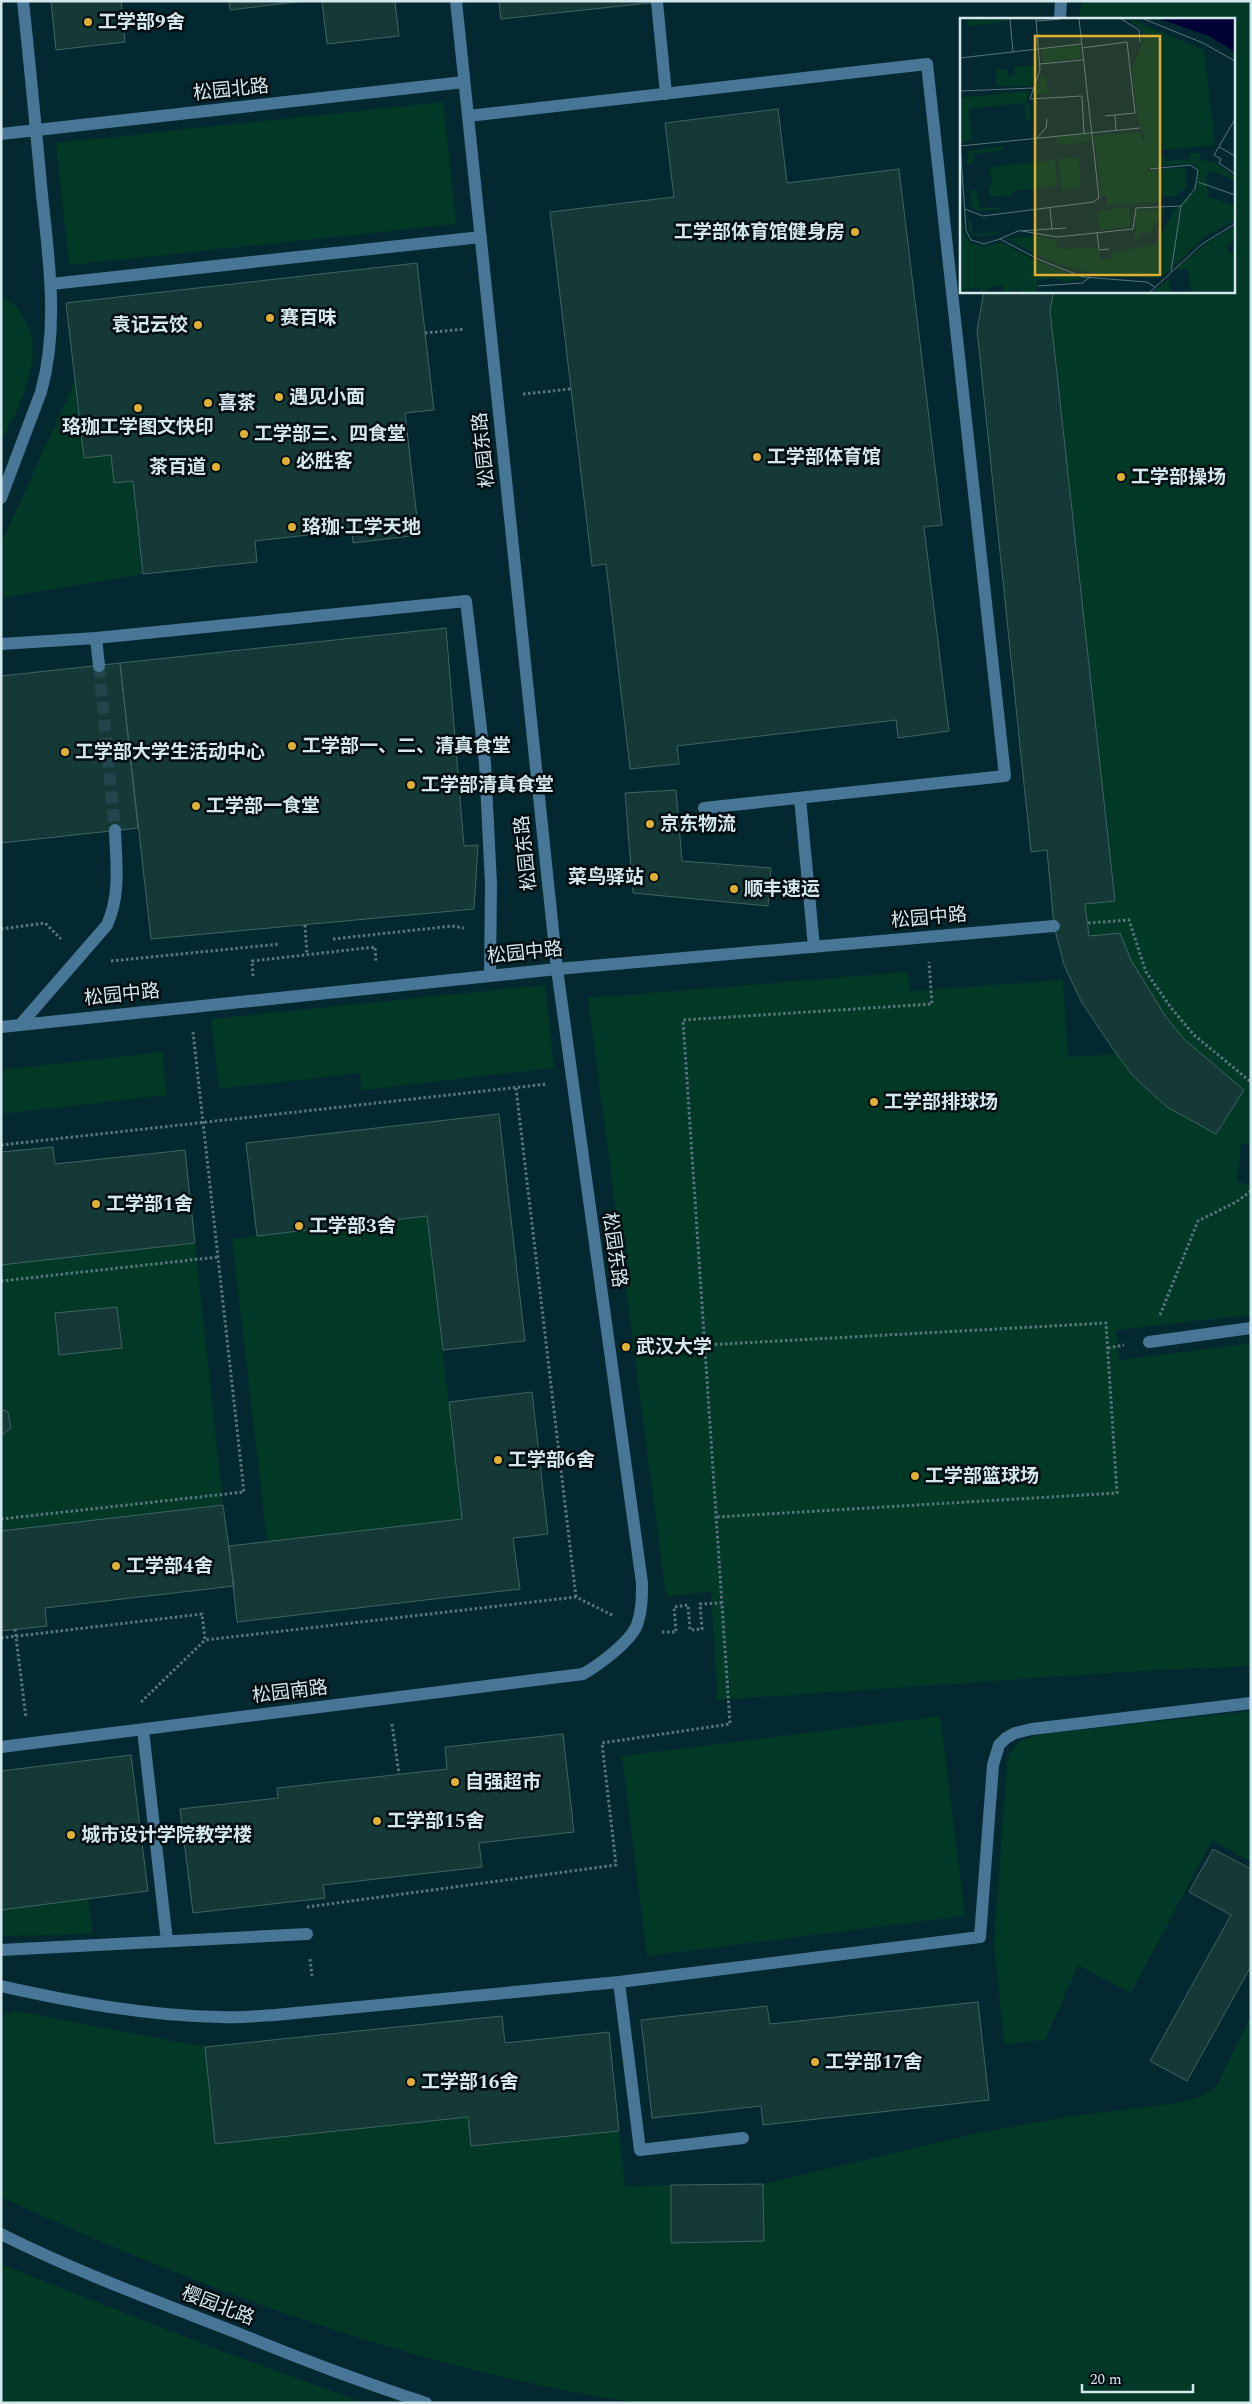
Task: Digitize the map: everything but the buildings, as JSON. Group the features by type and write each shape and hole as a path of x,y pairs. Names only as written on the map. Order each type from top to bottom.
{"street":[{"path":"1,498 46,375 50,340 51,284 23,1"},
{"name":"松园东路","path":"456,1 557,969 642,1583 642,1608 636,1627 607,1658 583,1674"},
{"path":"1060,18 1061,1"},
{"path":"657,2 666,94"},
{"path":"468,116 927,64 1005,776 704,808"},
{"name":"松园北路","path":"1,134 464,82"},
{"path":"51,284 481,237"},
{"path":"1,644 96,638 466,602 485,763 492,884 490,976"},
{"path":"96,638 99,666"},
{"path":"800,798 814,947"},
{"path":"20,1025 78,956 107,925 112,912 117,887 115,830"},
{"name":"松园中路","path":"1,1027 557,969 1054,926"},
{"path":"1149,1342 1251,1328"},
{"name":"松园南路","path":"1,1748 583,1674"},
{"path":"1,1986 72,2002 222,2018 275,2015 619,1982 980,1936 992,1765 1000,1745 1006,1738 1015,1733 1050,1726 1251,1703"},
{"path":"143,1730 167,1941"},
{"path":"1,1950 307,1934"},
{"path":"619,1982 640,2150 743,2138"},
{"name":"樱园北路","path":"1,2234 136,2295 335,2372 426,2403"}],"path":[{"path":"425,334 490,326"},
{"path":"497,397 571,389"},
{"path":"1088,923 1130,920 1146,972 1172,1009 1194,1035 1251,1082"},
{"path":"1,929 45,923 78,956 88,963 279,944"},
{"path":"305,925 307,955"},
{"path":"333,939 452,926 491,933"},
{"path":"342,1902 616,1865 602,1743 730,1724 683,1020 932,1004 927,937"},
{"path":"254,984 252,961 375,947 377,971"},
{"path":"1,1519 244,1492 190,1006"},
{"path":"1,1145 516,1088 572,1080"},
{"path":"516,1088 576,1597"},
{"path":"1149,1342 1198,1222 1236,1202 1251,1191"},
{"path":"1,1281 218,1257"},
{"path":"705,1345 1106,1323 1117,1492 716,1517"},
{"path":"108,1734 205,1640 576,1597 636,1627"},
{"path":"642,1608 660,1607 662,1633 676,1632 674,1607 688,1605 690,1630 702,1629 700,1604 722,1603"},
{"path":"1,1638 202,1614 205,1640"},
{"path":"15,1629 29,1744"},
{"path":"389,1699 399,1774"}],"green space":[{"path":"1082,1 1251,1 1251,1144 1241,1143 1237,1181 1251,1186 1251,1315 1116,1330 1119,1360 1251,1343 1251,1666 1140,1671 718,1700 711,1592 666,1596 588,998 908,972 910,991 1063,980 1068,1057 1116,1054 1081,999 1064,964 1056,936 1050,894 1047,851 1031,852 977,330 984,292 1234,292 1234,18 1079,18"},
{"path":"443,102 456,224 69,265 56,143"},
{"path":"1,295 18,310 28,327 32,346 27,385 1,442"},
{"path":"75,381 84,458 111,455 114,483 133,481 143,574 1,598 1,544"},
{"path":"545,985 554,1068 362,1090 360,1073 219,1089 211,1019"},
{"path":"162,1052 167,1095 1,1114 1,1070"},
{"path":"427,1216 462,1519 267,1541 232,1239"},
{"path":"195,1243 223,1505 1,1531 1,1265"},
{"path":"1251,1711 1251,1862 1212,1840 1131,1993 1078,1965 1045,2040 1004,2044 994,1943 1007,1764 1010,1753 1021,1740 1043,1734"},
{"path":"940,1716 965,1916 647,1956 622,1756"},
{"path":"88,1899 93,1934 1,1936 1,1910"},
{"path":"15,2011 205,2047 215,2144 468,2117 472,2146 619,2131 625,2186 671,2185 672,2243 764,2241 763,2184 978,2133 1066,2117 1172,2104 1197,2098 1216,2087 1251,2015 1251,2403 637,2403 473,2370 392,2348 312,2322 154,2264 1,2197 1,2016"},
{"path":"1,2264 208,2346 365,2403 1,2403"}],"tunnel":[{"path":"99,666 115,830"}],"place":[{"name":"工学部9舍","path":"88,22"},
{"name":"工学部体育馆健身房","path":"855,232"},
{"name":"赛百味","path":"270,318"},
{"name":"袁记云饺","path":"198,325"},
{"name":"遇见小面","path":"279,397"},
{"name":"喜茶","path":"208,403"},
{"name":"珞珈工学图文快印","path":"138,408"},
{"name":"工学部三、四食堂","path":"244,434"},
{"name":"工学部体育馆","path":"757,457"},
{"name":"必胜客","path":"286,461"},
{"name":"茶百道","path":"216,467"},
{"name":"工学部操场","path":"1121,477"},
{"name":"珞珈·工学天地","path":"292,527"},
{"name":"工学部一、二、清真食堂","path":"292,746"},
{"name":"工学部大学生活动中心","path":"65,752"},
{"name":"工学部清真食堂","path":"411,785"},
{"name":"工学部一食堂","path":"196,806"},
{"name":"京东物流","path":"650,824"},
{"name":"菜鸟驿站","path":"654,877"},
{"name":"顺丰速运","path":"734,889"},
{"name":"工学部排球场","path":"874,1102"},
{"name":"工学部1舍","path":"96,1204"},
{"name":"工学部3舍","path":"299,1226"},
{"name":"武汉大学","path":"626,1347"},
{"name":"工学部6舍","path":"498,1460"},
{"name":"工学部篮球场","path":"915,1476"},
{"name":"工学部4舍","path":"116,1566"},
{"name":"自强超市","path":"455,1782"},
{"name":"工学部15舍","path":"377,1821"},
{"name":"城市设计学院教学楼","path":"71,1835"},
{"name":"工学部17舍","path":"815,2062"},
{"name":"工学部16舍","path":"411,2082"}]}
